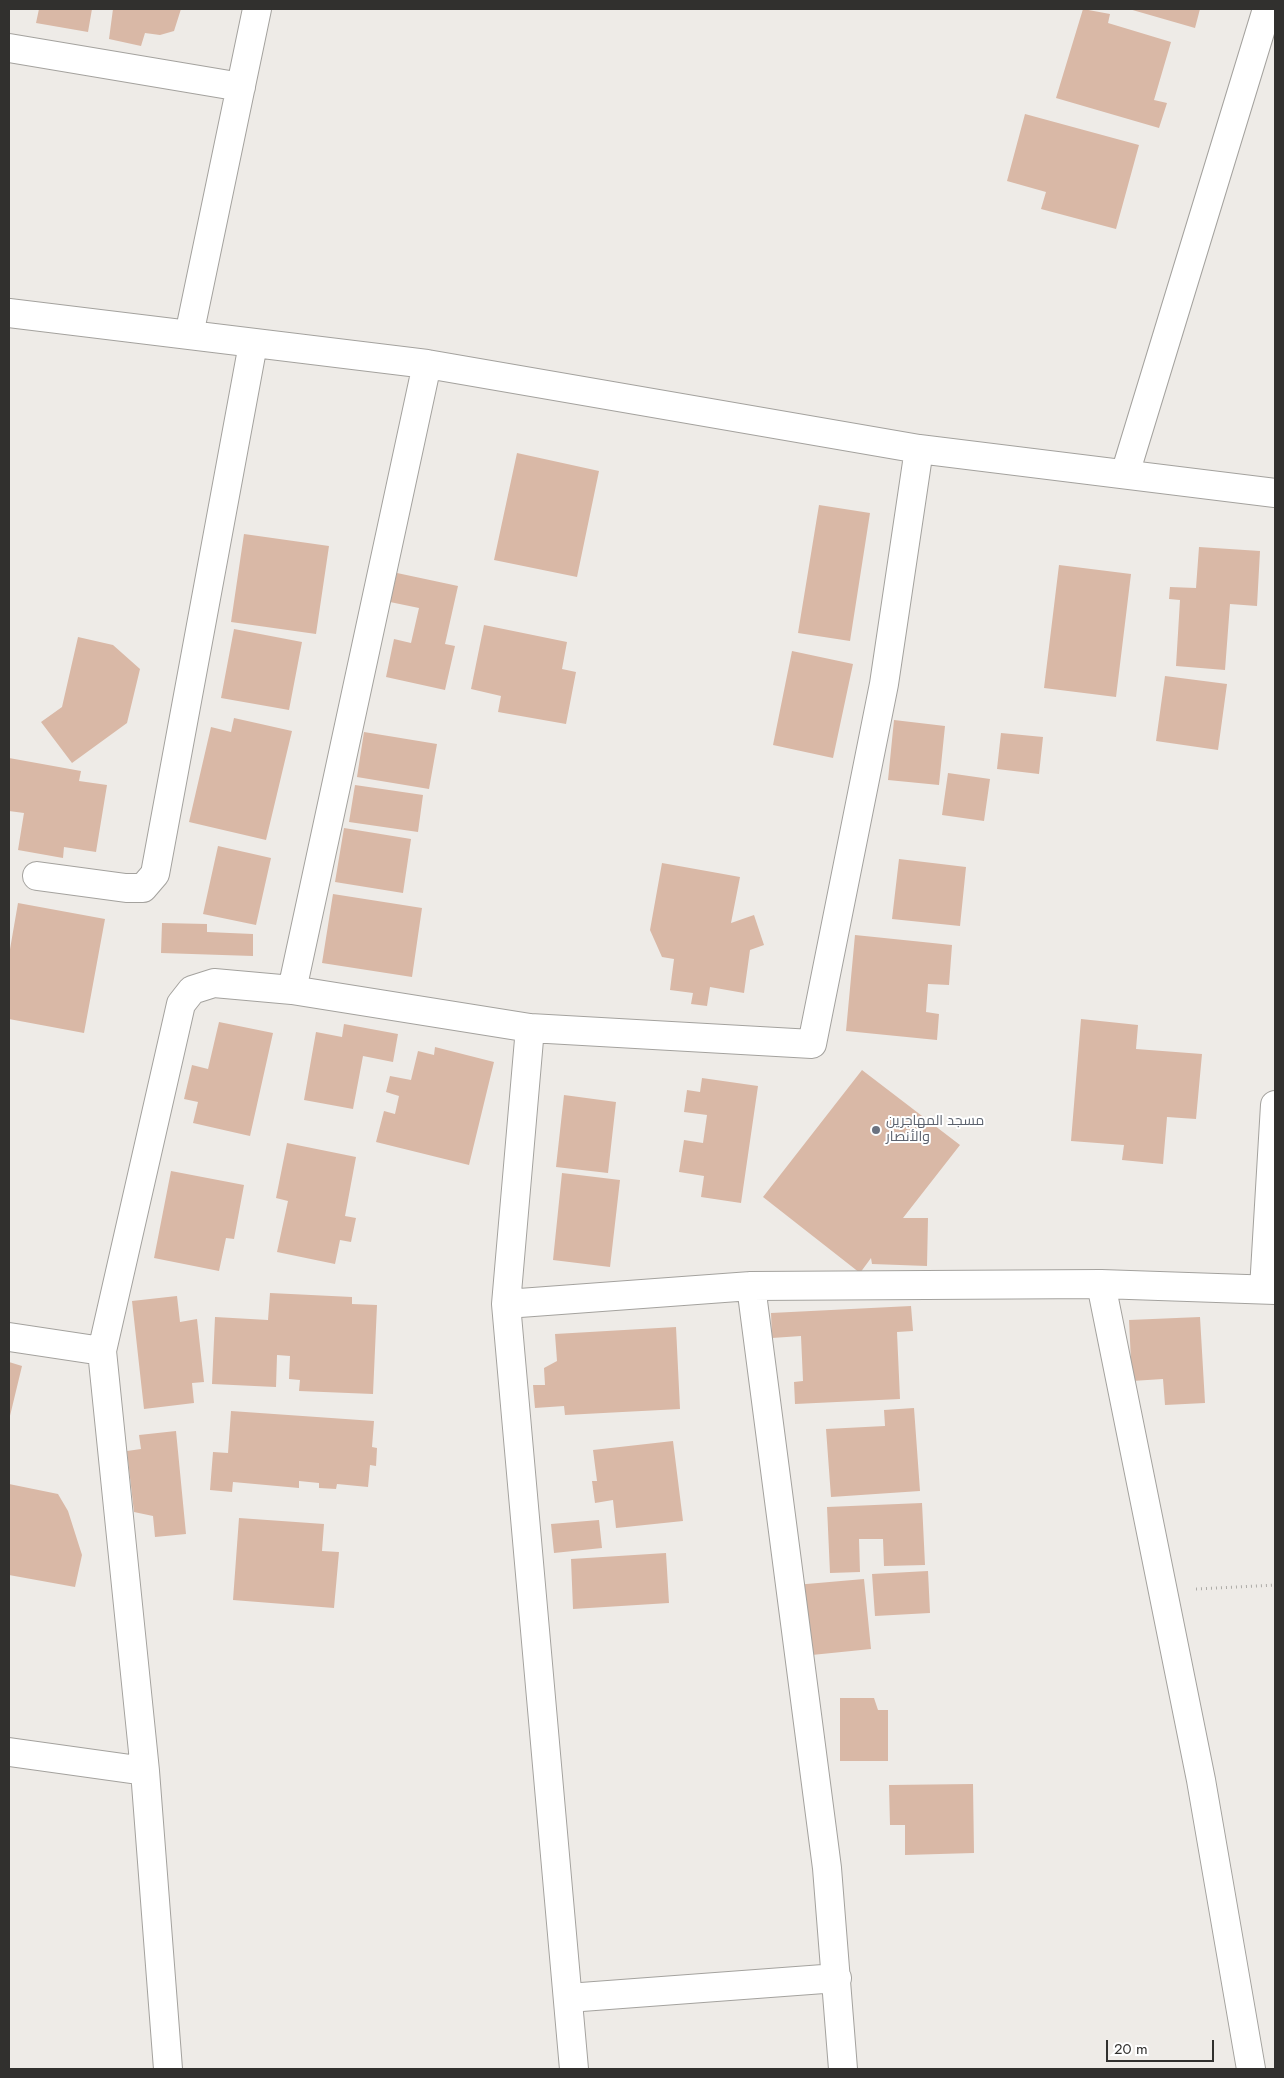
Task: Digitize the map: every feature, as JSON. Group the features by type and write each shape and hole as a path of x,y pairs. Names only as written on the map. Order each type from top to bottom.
{"street":[{"path":"189,335 258,9"},
{"path":"1125,474 1267,9"},
{"path":"9,48 241,87"},
{"path":"9,313 427,364 920,449 1275,493"},
{"path":"37,876 126,888 142,888 155,874 253,344"},
{"path":"292,990 427,364"},
{"path":"168,2069 145,1771 102,1352 181,1004 192,990 214,983 292,990 530,1028 812,1044 884,684 920,449"},
{"path":"530,1028 506,1304 574,2069"},
{"path":"506,1304 752,1286 1101,1284 1270,1289 1275,1105"},
{"path":"1101,1284 1200,1780 1251,2069"},
{"path":"752,1286 827,1868 843,2069"},
{"path":"9,1337 102,1352"},
{"path":"9,1752 145,1771"},
{"path":"568,1998 837,1978"}],"path":[{"path":"1163,1591 1275,1586"}],"building":[{"path":"39,9 92,9 88,32 36,23"},
{"path":"113,9 181,9 174,31 160,35 145,33 141,46 109,39"},
{"path":"1083,9 1110,14 1108,23 1171,42 1154,100 1167,103 1159,128 1056,98"},
{"path":"1129,9 1200,9 1195,28"},
{"path":"1025,114 1139,145 1116,229 1041,209 1046,192 1007,181"},
{"path":"517,453 599,471 577,577 494,560"},
{"path":"819,505 870,513 850,641 798,633"},
{"path":"244,534 329,546 316,634 231,622"},
{"path":"1199,547 1260,551 1257,606 1230,604 1225,670 1176,666 1180,600 1169,599 1170,587 1196,588"},
{"path":"1059,565 1131,574 1116,697 1044,688"},
{"path":"397,573 458,586 445,644 455,646 445,690 386,677 394,639 411,643 419,608 390,602"},
{"path":"484,625 567,642 562,669 576,672 566,724 498,712 501,696 471,689"},
{"path":"234,629 302,642 289,710 221,698"},
{"path":"78,637 113,645 140,669 127,723 72,763 41,722 62,707"},
{"path":"792,651 853,664 833,758 773,745"},
{"path":"1165,676 1227,684 1218,750 1156,741"},
{"path":"234,718 292,731 266,840 189,822 211,727 231,732"},
{"path":"894,720 945,726 939,785 888,780"},
{"path":"364,732 437,744 429,789 357,777"},
{"path":"1001,733 1043,737 1039,774 997,769"},
{"path":"9,758 81,771 79,781 107,785 96,852 64,847 63,858 18,850 24,813 9,811"},
{"path":"948,773 990,779 984,821 942,815"},
{"path":"355,785 423,795 418,832 349,822"},
{"path":"344,828 411,839 403,893 335,882"},
{"path":"218,846 271,858 256,925 203,914"},
{"path":"899,859 966,867 960,926 892,919"},
{"path":"662,863 740,877 731,923 754,915 764,945 750,950 744,993 710,987 707,1006 691,1004 693,993 670,990 674,959 662,957 650,930"},
{"path":"333,894 422,908 412,977 322,963"},
{"path":"18,903 105,919 84,1033 9,1019 9,955"},
{"path":"162,923 207,924 207,932 253,934 253,956 161,953"},
{"path":"855,935 952,945 949,985 928,984 926,1012 939,1014 937,1040 846,1031"},
{"path":"1081,1019 1138,1025 1136,1049 1202,1054 1196,1119 1167,1117 1163,1164 1122,1160 1124,1145 1071,1141"},
{"path":"219,1022 273,1033 250,1136 193,1123 198,1102 184,1099 192,1065 208,1069"},
{"path":"344,1024 398,1034 393,1062 363,1056 353,1109 304,1100 316,1032 342,1037"},
{"path":"435,1047 494,1062 469,1165 376,1142 384,1111 395,1114 399,1096 386,1092 390,1076 411,1080 418,1051 434,1055"},
{"path":"862,1070 960,1145 903,1218 928,1218 927,1266 872,1264 871,1258 860,1273 763,1197"},
{"path":"702,1078 758,1086 741,1203 701,1197 704,1176 679,1172 684,1140 703,1143 707,1115 684,1112 687,1090 700,1092"},
{"path":"564,1095 616,1102 608,1173 556,1167"},
{"path":"287,1143 356,1157 345,1216 356,1218 351,1242 340,1240 335,1264 277,1252 288,1201 276,1198"},
{"path":"171,1171 244,1185 234,1239 226,1238 219,1271 154,1258"},
{"path":"562,1173 620,1180 610,1267 553,1260"},
{"path":"270,1293 352,1297 352,1304 377,1305 373,1394 299,1391 300,1380 289,1379 290,1356 277,1355 276,1387 212,1384 215,1317 268,1320"},
{"path":"177,1296 180,1322 197,1319 204,1382 192,1383 194,1403 144,1409 132,1301"},
{"path":"911,1306 913,1331 897,1332 900,1399 795,1404 794,1382 803,1381 801,1336 772,1338 771,1313"},
{"path":"1200,1317 1205,1403 1165,1405 1163,1379 1132,1381 1129,1320"},
{"path":"676,1327 680,1409 565,1415 564,1406 535,1408 533,1385 545,1385 544,1368 557,1361 555,1334"},
{"path":"9,1362 22,1366 9,1420"},
{"path":"914,1408 920,1491 831,1497 826,1429 885,1426 884,1410"},
{"path":"231,1411 374,1421 372,1447 377,1448 376,1466 370,1465 368,1487 337,1484 336,1489 319,1488 319,1483 299,1481 299,1488 233,1482 232,1492 210,1490 213,1452 228,1453"},
{"path":"176,1431 186,1534 155,1537 153,1516 134,1512 127,1451 141,1449 139,1435"},
{"path":"673,1441 683,1521 616,1528 613,1500 595,1503 592,1481 597,1481 593,1450"},
{"path":"9,1484 58,1494 68,1511 82,1555 75,1587 9,1575"},
{"path":"922,1503 925,1565 884,1566 883,1539 859,1539 860,1572 830,1573 827,1507"},
{"path":"239,1518 324,1524 322,1551 339,1552 334,1608 233,1600"},
{"path":"599,1520 602,1548 554,1553 551,1524"},
{"path":"666,1553 669,1603 573,1609 571,1559"},
{"path":"928,1571 930,1613 875,1616 872,1574"},
{"path":"864,1579 871,1649 802,1656 795,1585"},
{"path":"840,1698 874,1698 878,1710 888,1710 888,1761 840,1761"},
{"path":"973,1784 974,1853 905,1855 905,1825 890,1825 889,1785"}],"place":[{"name":"مسجد المهاجرين والأنصار","path":"876,1130"}]}
